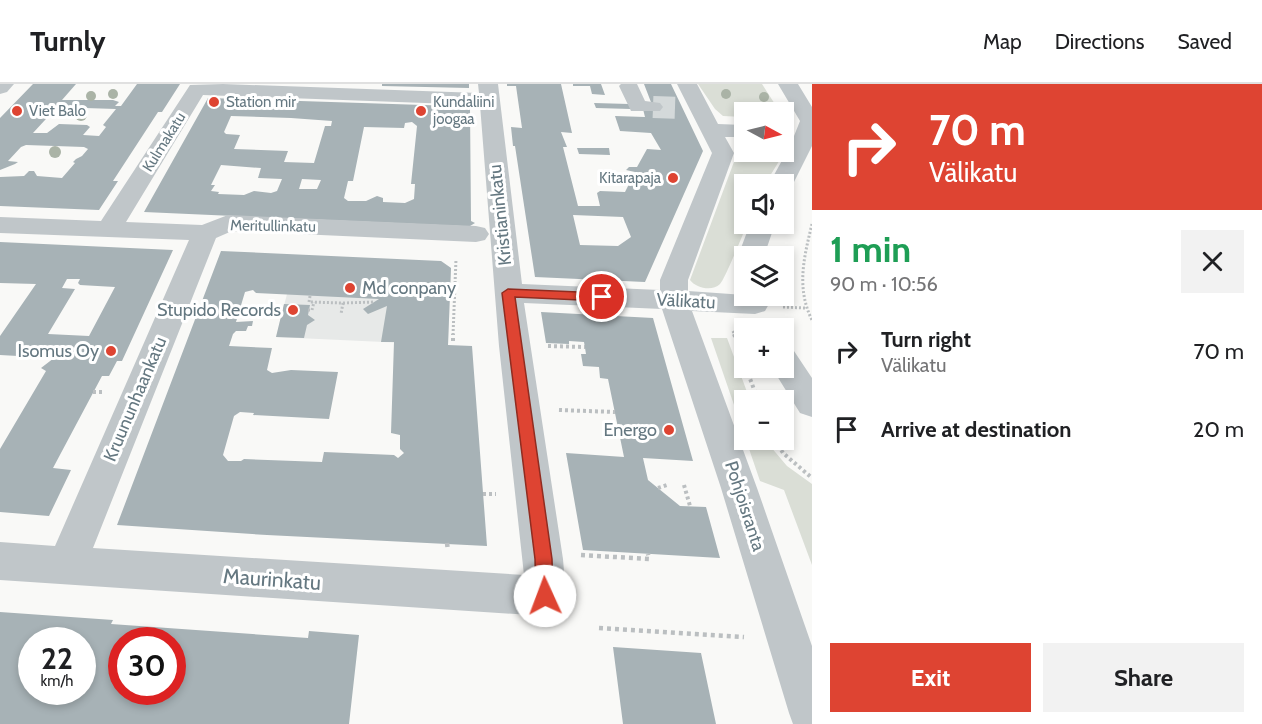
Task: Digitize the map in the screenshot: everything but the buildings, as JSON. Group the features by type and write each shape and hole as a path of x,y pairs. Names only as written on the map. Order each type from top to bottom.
{"street":[{"path":"0,87 4,84"},
{"path":"674,301 674,280 723,153 698,115 687,84"},
{"path":"786,174 810,121 788,84"},
{"path":"629,86 638,107 654,107"},
{"name":"Kulmakatu","path":"109,229 197,89 488,91"},
{"name":"Kristianinkatu","path":"488,91 508,293 543,559 545,596"},
{"path":"698,115 734,128"},
{"path":"794,132 806,132"},
{"name":"Meritullinkatu","path":"0,225 205,233 228,223 476,234"},
{"name":"Kruununhaankatu","path":"66,565 205,233"},
{"name":"Välikatu","path":"508,293 674,301 758,310"},
{"name":"Pohjoisranta","path":"674,301 739,488 812,713"},
{"path":"794,376 812,404"},
{"name":"Maurinkatu","path":"0,561 545,596"}],"path":[{"path":"812,224 801,274 805,308 812,320"},
{"path":"453,341 456,259"},
{"path":"310,296 309,302 375,302"},
{"path":"450,296 456,297"},
{"path":"341,314 342,301"},
{"path":"308,310 312,310 314,302"},
{"path":"731,328 734,336"},
{"path":"547,346 585,347"},
{"path":"559,410 615,412"},
{"path":"781,450 812,478"},
{"path":"658,488 662,484 667,485"},
{"path":"684,486 690,506"},
{"path":"447,543 448,551"},
{"path":"577,555 649,559 648,554"},
{"path":"599,628 744,637"}],"shaded area":[{"path":"698,84 762,84 774,102 734,102 734,117 723,116 715,109"},
{"path":"734,162 779,162 771,174 734,174 734,234 743,234 738,246 734,246 734,256 717,286 700,287 690,280"},
{"path":"441,261 451,268 448,345 276,337 287,294"},
{"path":"711,338 727,338 734,357 734,378 742,378 746,390 734,390 734,405"},
{"path":"749,450 773,450 787,466 812,484 812,565 784,490 760,481"}],"tunnel":[{"path":"653,107 682,108"}],"place":[{"name":"Station mir","path":"214,102"},
{"name":"Viet Balo","path":"17,111"},
{"name":"Kundaliini joogaa","path":"421,111"},
{"name":"Kitarapaja","path":"673,178"},
{"name":"Md conpany","path":"350,288"},
{"name":"Stupido Records","path":"293,310"},
{"name":"Isomus Oy","path":"111,351"},
{"name":"Energo","path":"669,430"}],"route":[{"path":"545,596 543,559 508,293 602,297"}]}
